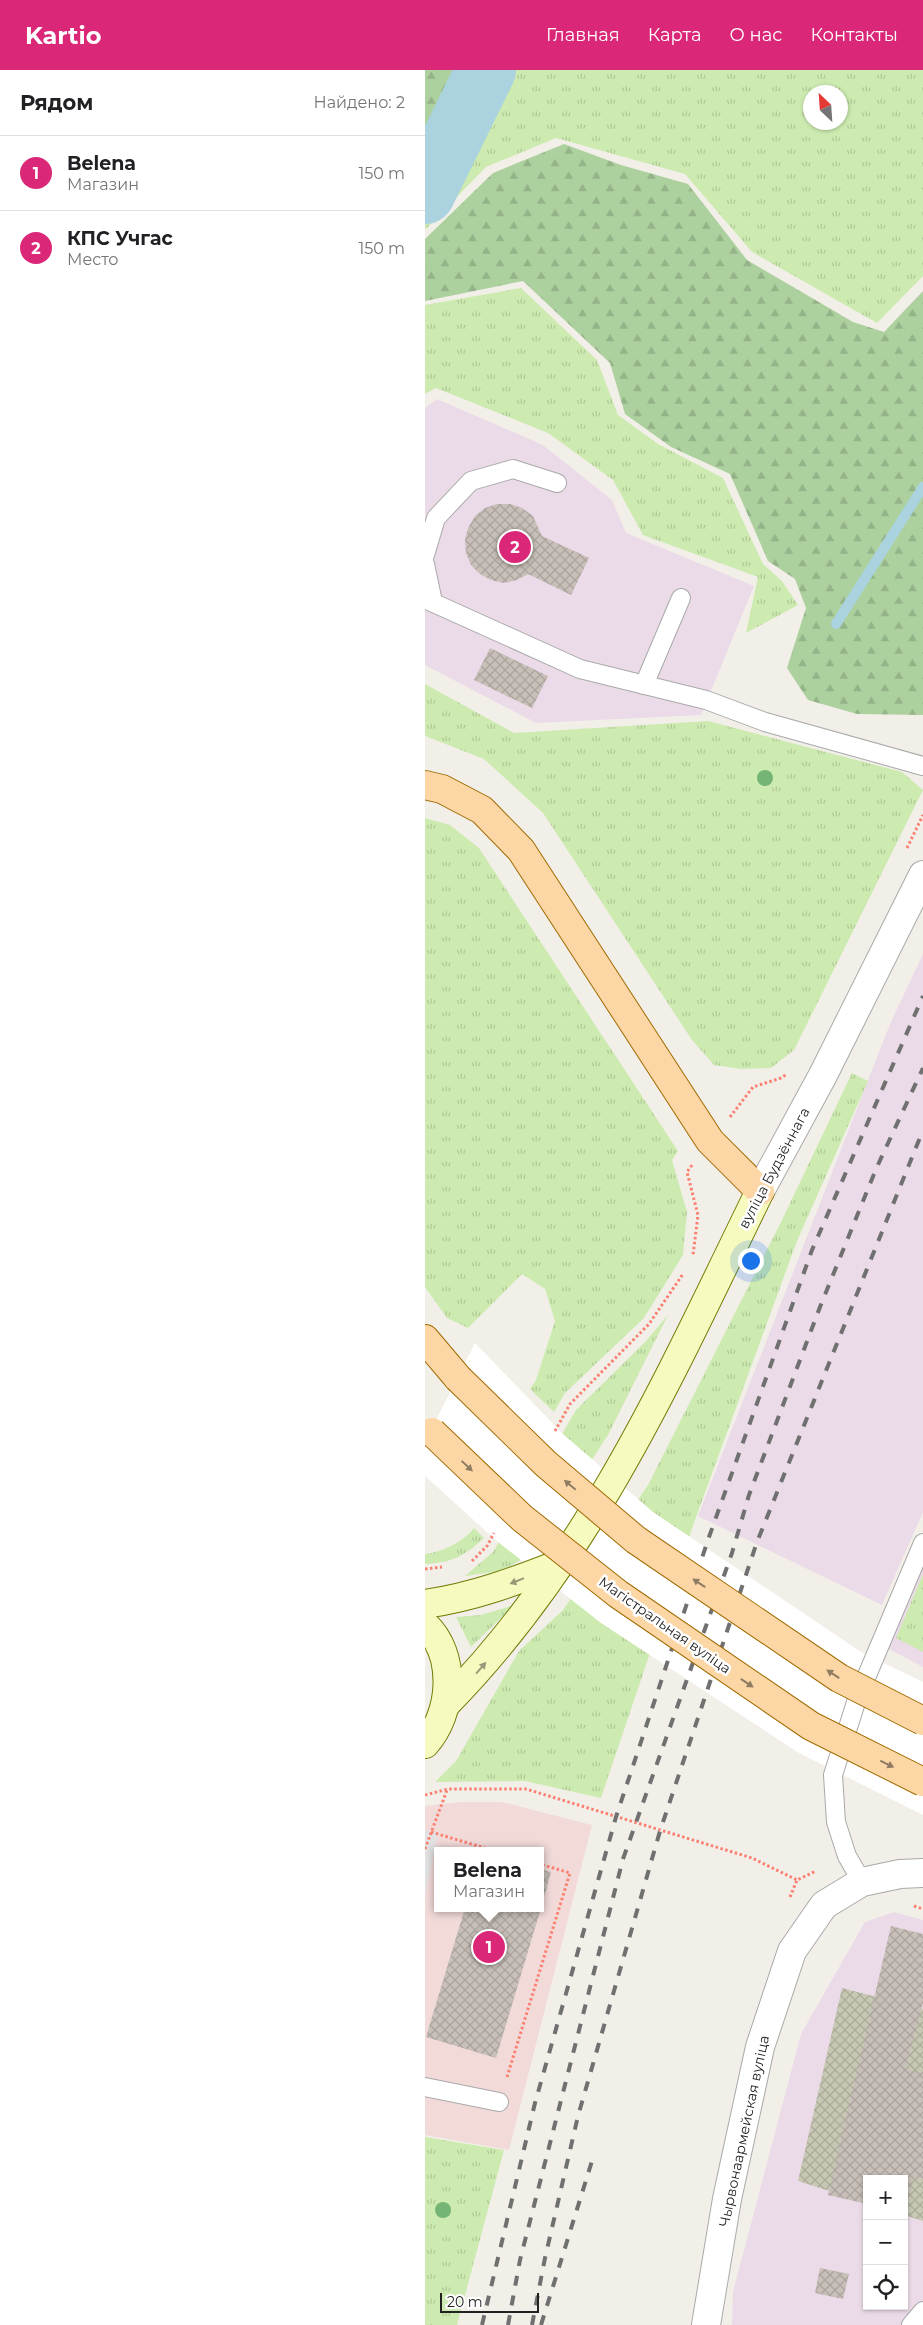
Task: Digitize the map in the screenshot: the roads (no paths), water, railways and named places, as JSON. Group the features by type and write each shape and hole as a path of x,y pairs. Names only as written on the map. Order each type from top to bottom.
{"main road":[{"path":"425,785 442,789 482,810 521,850 710,1141 760,1191"},
{"path":"425,1339 459,1378 546,1464 636,1540 839,1678 923,1721"},
{"name":"Магістральная вуліца","path":"428,1428 522,1518 618,1594 811,1726 923,1782"}],"street":[{"name":"вуліца Будзённага","path":"447,1703 480,1669 528,1610 562,1563 622,1466 653,1409 760,1191 823,1075 923,875"},
{"path":"425,1604 448,1601 498,1588 562,1563"},
{"path":"425,1625 432,1632 447,1666 447,1703 435,1733 425,1744"},
{"name":"Чырвонаармейская вуліца","path":"706,2325 727,2199 760,2047 792,1951 824,1905 862,1882 900,1874 923,1873"}],"lane":[{"path":"425,555 436,518 471,481 513,469 557,483"},
{"path":"425,564 429,601 580,669 705,700 765,722 923,766"},
{"path":"644,685 681,598"},
{"path":"862,1882 847,1856 836,1822 833,1775 857,1699 923,1543"},
{"path":"425,2087 499,2102"},
{"path":"911,2325 923,2311"}],"waterway":[{"path":"425,194 486,70"},
{"path":"836,624 923,487"}],"railway":[{"path":"482,2325 535,2103 616,1817 709,1537 812,1250 923,996"},
{"path":"508,2325 520,2260 623,1859 732,1553 749,1495 820,1307 876,1169 923,1068"},
{"path":"532,2325 545,2258 578,2116 660,1831 757,1542 923,1130"},
{"path":"541,2325 592,2161"}],"place":[{"name":"КПС Учгас","path":"515,547"},
{"name":"Belena","path":"489,1947"}]}
